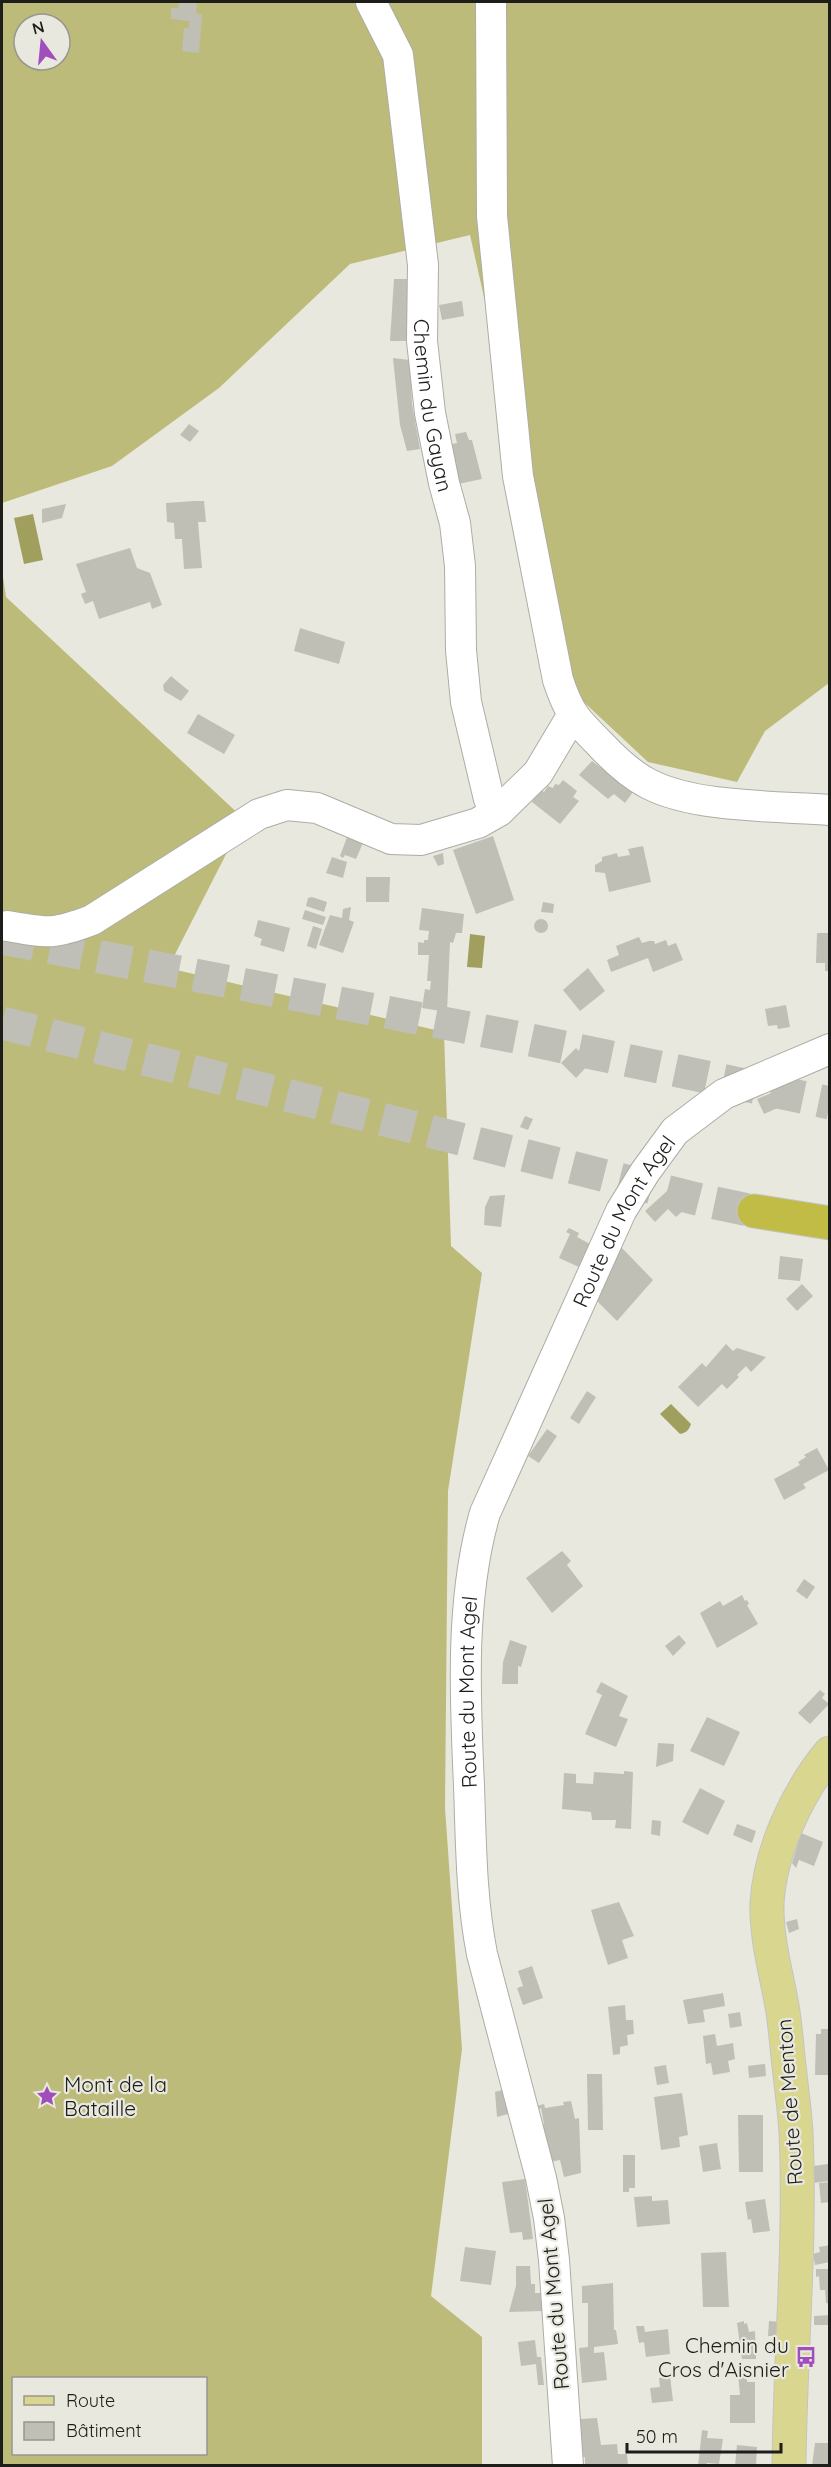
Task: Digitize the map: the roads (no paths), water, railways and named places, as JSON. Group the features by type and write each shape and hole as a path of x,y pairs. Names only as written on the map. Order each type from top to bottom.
{"highway":[{"path":"754,1210 830,1223"}],"main road":[{"name":"Route de Menton","path":"789,2466 796,2281 796,2132 782,2008 769,1940 767,1902 775,1860 799,1799 817,1769 830,1753"}],"street":[{"name":"Chemin du Gayan","path":"370,2 398,55 423,265 422,341 430,413 458,545 466,702 489,799 499,811"},
{"path":"491,2 492,216 518,476 558,680 572,716 612,756 649,784 687,797 830,810"},
{"path":"7,926 45,933 62,932 92,920 259,814 287,805 317,808 391,839 421,840 478,823 499,811 538,773 572,716"},
{"name":"Route du Mont Agel","path":"568,2466 549,2218 541,2178 476,1922 471,1852 466,1664 476,1542 484,1513 621,1211 645,1172 675,1131 724,1094 830,1049"}],"tunnel":[{"path":"2,938 516,1037 830,1103"},
{"path":"2,1023 701,1200 754,1211"}],"place":[{"name":"Mont de la Bataille","path":"47,2096"},
{"name":"Chemin du Cros d'Aisnier","path":"806,2357"}]}
